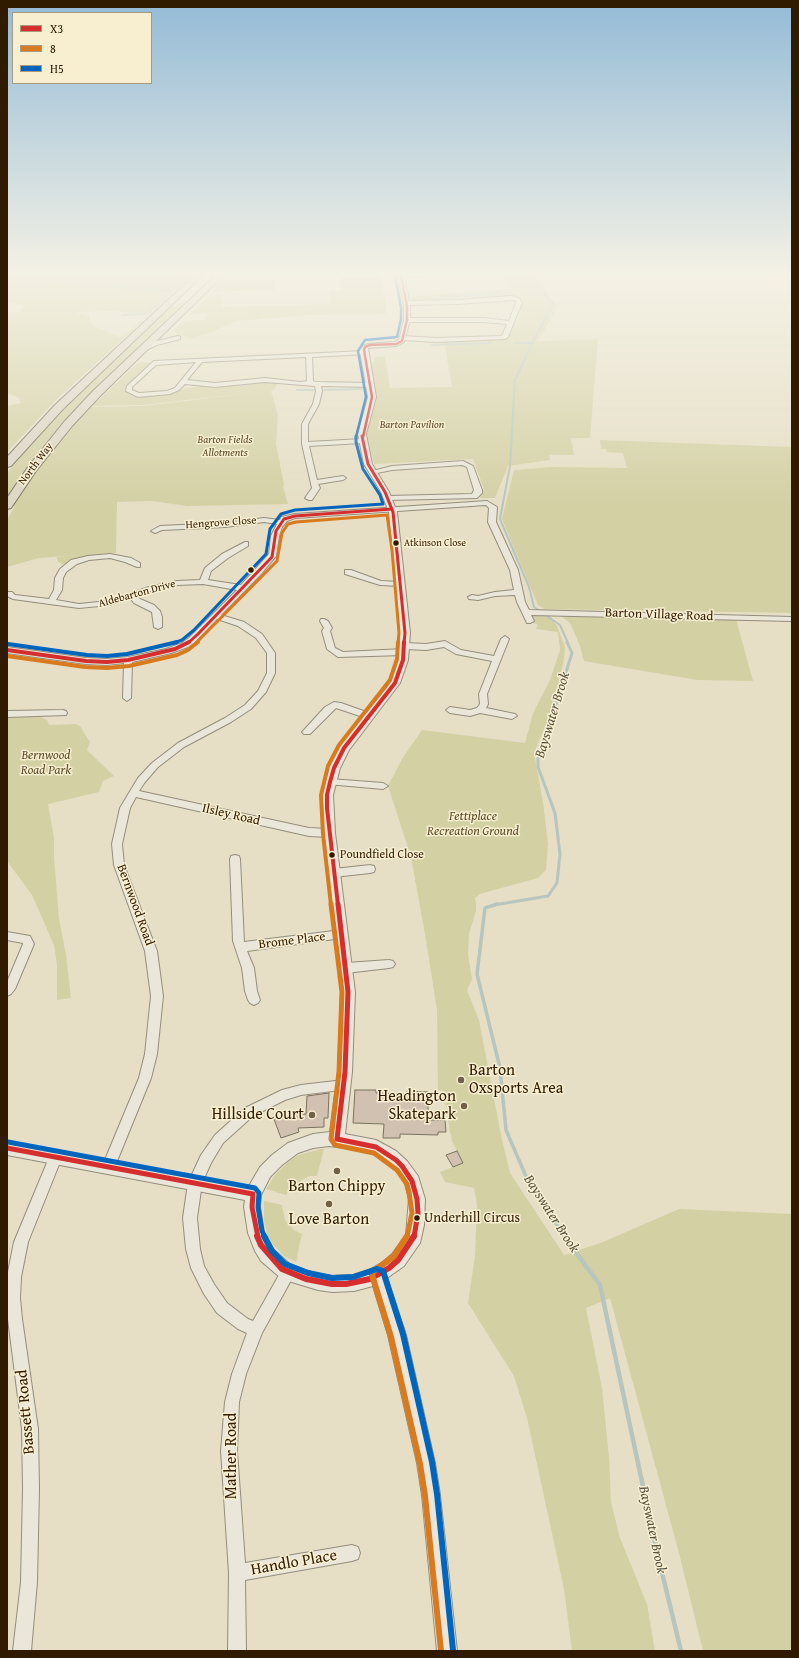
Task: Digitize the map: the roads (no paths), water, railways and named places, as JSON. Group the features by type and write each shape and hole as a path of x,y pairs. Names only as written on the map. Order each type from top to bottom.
{"highway":[{"name":"North Way","path":"7,464 59,407 118,351"},
{"name":"North Way","path":"7,506 54,439 139,352"}],"street":[{"path":"199,360 199,363 184,382 177,389 168,393 138,395 129,391 129,387 154,363 199,360 364,353 372,397 362,434 362,441 368,464 388,498 392,509 405,633 405,649 401,668 395,683 344,748 334,768 327,795 329,833 346,968 347,1035 344,1085 337,1139"},
{"path":"309,355 314,384 319,391 316,404 305,424 305,444 316,488 309,498"},
{"path":"184,382 215,385 266,380 300,384 370,385"},
{"path":"305,444 362,441"},
{"path":"372,472 392,468 462,463 470,466 478,490 478,493 474,496 388,498"},
{"path":"315,482 344,478"},
{"path":"7,650 86,661 128,660 168,651 185,645 198,634 273,554 275,536 281,522 284,519 295,516 487,503 493,507 492,522 514,570 519,592 529,612 530,621"},
{"name":"Hengrove Close","path":"157,528 225,525 264,520 281,522"},
{"path":"203,582 208,570 229,553 245,544"},
{"path":"51,603 58,590 59,578 63,571 74,562 88,558 106,556 133,561"},
{"path":"348,572 380,584 400,584"},
{"name":"Aldebarton Drive","path":"9,594 13,597 51,603 94,606 162,586 203,582 242,588"},
{"path":"476,599 495,594 519,592"},
{"path":"132,596 137,601 151,607 156,611 158,617 158,627"},
{"name":"Barton Village Road","path":"529,612 792,619"},
{"name":"Bernwood Road","path":"108,1167 145,1078 151,1054 157,1012 157,988 151,951 119,865 117,844 125,808 142,780 168,753 194,737 228,720 248,707 262,692 271,673 272,662 266,644 250,629 241,624 216,616"},
{"path":"324,621 328,628 326,631 331,649 337,654 345,656 445,644 459,652 497,659"},
{"path":"480,710 484,704 482,694 505,639"},
{"path":"128,660 128,698"},
{"path":"307,732 328,709 334,705 369,716"},
{"path":"450,710 467,712 480,710 512,716"},
{"path":"7,714 63,713"},
{"path":"330,782 383,786"},
{"name":"Ilsley Road","path":"133,793 309,832 329,833"},
{"name":"Brome Place","path":"235,859 238,941 248,968 250,991 254,1000"},
{"path":"334,873 370,869"},
{"name":"Brome Place","path":"241,947 342,934"},
{"path":"7,936 26,939 29,944 11,986 7,991"},
{"path":"346,968 389,964"},
{"path":"256,1329 243,1324 222,1308 209,1289 198,1268 193,1249 190,1218 195,1183 206,1159 219,1139 249,1112 263,1104 288,1094 316,1088 344,1085"},
{"path":"337,1139 355,1142 383,1150 402,1166 412,1181 418,1213 414,1237 398,1260 378,1275 354,1283 332,1284 306,1279 288,1273 276,1264 261,1245 253,1220 253,1194 265,1172 285,1152 313,1141 337,1139"},
{"path":"7,1148 253,1194"},
{"name":"Bassett Road","path":"22,1651 31,1547 31,1473 30,1429 13,1298 14,1277 21,1242 56,1157"},
{"name":"Mather Road","path":"237,1651 237,1573 229,1451 232,1402 239,1374 256,1329 288,1273"},
{"path":"378,1275 397,1335 426,1462 432,1495 447,1651"},
{"name":"Handlo Place","path":"237,1573 352,1553"}],"waterway":[{"name":"Bayswater Brook","path":"528,351 515,380 510,466 500,519 529,587 534,607 560,625 568,643"},
{"path":"324,390 361,389"},
{"path":"297,390 315,390"},
{"name":"Bayswater Brook","path":"494,905 548,896 557,883 560,854 555,813 538,767 538,754 546,737 572,653 567,642"},
{"name":"Bayswater Brook","path":"494,905 485,908 477,974 500,1068 506,1130 528,1181 565,1237"},
{"name":"Bayswater Brook","path":"564,1236 600,1285 657,1552 681,1651"}],"place":[{"name":"Atkinson Close","path":"396,543"},
{"name":"Poundfield Close","path":"332,855"},
{"name":"Barton Oxsports Area","path":"461,1080"},
{"name":"Headington Skatepark","path":"464,1106"},
{"name":"Hillside Court","path":"312,1115"},
{"name":"Barton Chippy","path":"337,1171"},
{"name":"Love Barton","path":"329,1204"},
{"name":"Underhill Circus","path":"417,1218"}],"park label":[{"name":"Barton Pavilion","path":"412,425"},
{"name":"Barton Fields Allotments","path":"225,446"},
{"name":"Bernwood Road Park","path":"46,764"},
{"name":"Fettiplace Recreation Ground","path":"473,824"}]}
